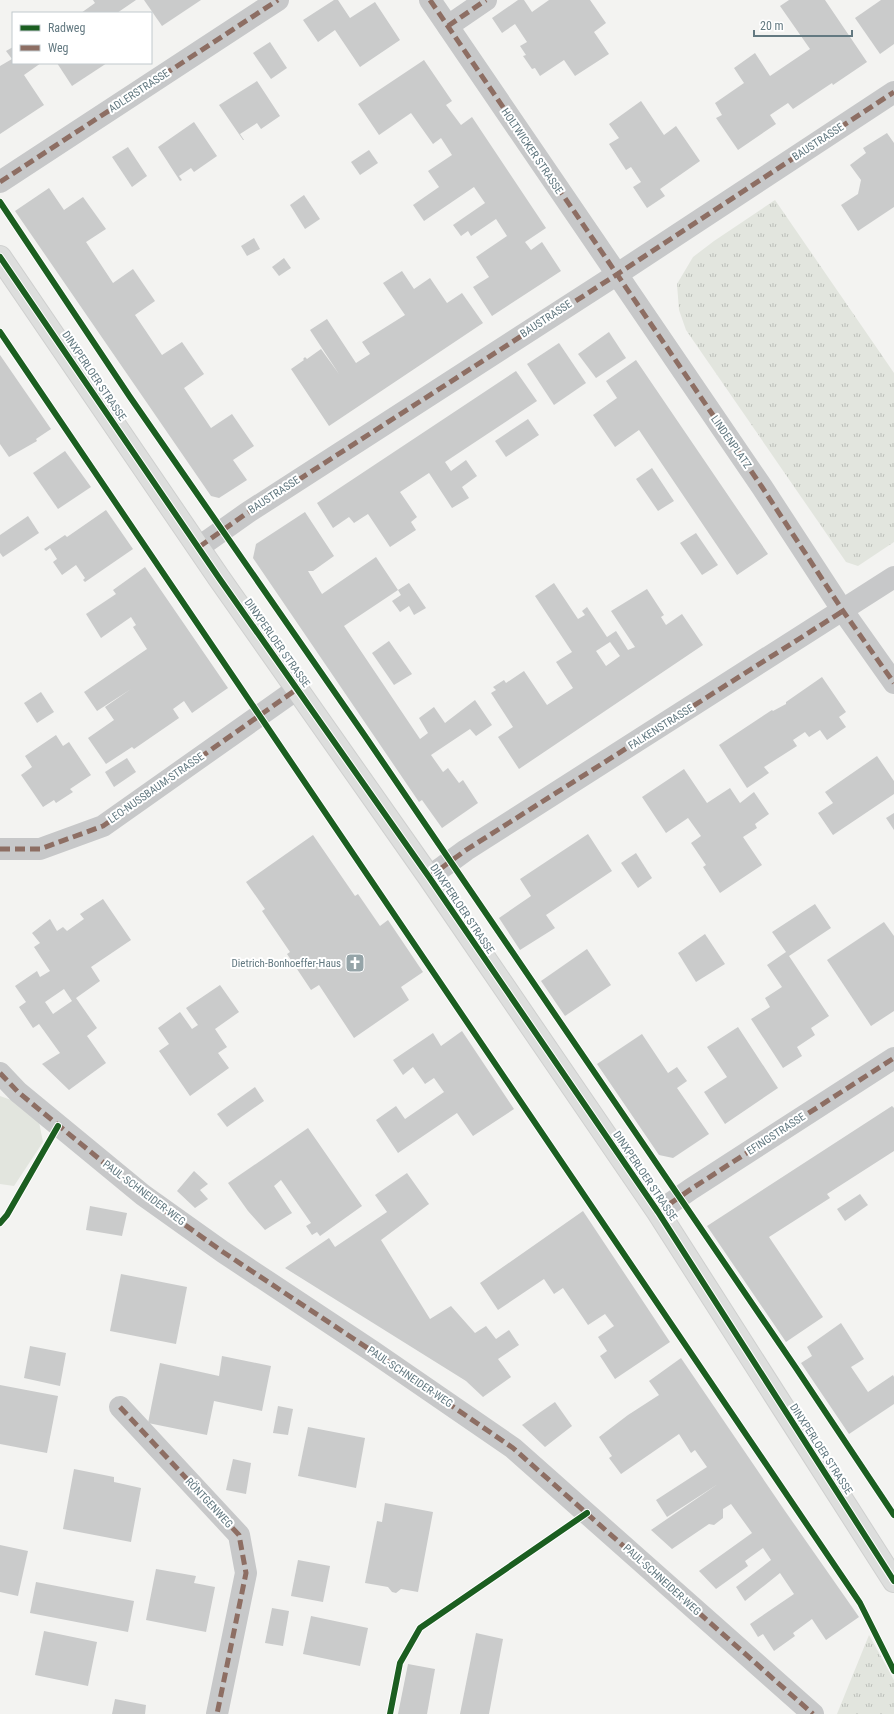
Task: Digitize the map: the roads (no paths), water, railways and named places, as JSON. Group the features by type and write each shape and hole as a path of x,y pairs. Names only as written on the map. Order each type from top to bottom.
{"main road":[{"name":"DINXPERLOER STRASSE","path":"0,257 199,547 429,877 658,1212 894,1581"}],"street":[{"name":"ADLERSTRASSE","path":"0,182 278,0"},
{"name":"HOLTWICKER STRASSE","path":"430,0 616,275"},
{"path":"448,26 486,0"},
{"name":"BAUSTRASSE","path":"199,547 247,513 616,275 894,92"},
{"name":"LINDENPLATZ","path":"616,275 762,488 843,611"},
{"name":"FALKENSTRASSE","path":"429,877 466,850 843,611 894,577"},
{"path":"843,611 894,683"},
{"name":"LEO-NUSSBAUM-STRASSE","path":"0,849 40,849 103,826 297,688"},
{"name":"EFINGSTRASSE","path":"658,1212 691,1189 894,1058"},
{"name":"PAUL-SCHNEIDER-WEG","path":"0,1073 18,1092 144,1195 223,1252 372,1351 513,1448 806,1711"},
{"name":"RÖNTGENWEG","path":"120,1407 239,1536 246,1572 217,1714"}],"place":[{"name":"Dietrich-Bonhoeffer-Haus","path":"355,963"}]}
